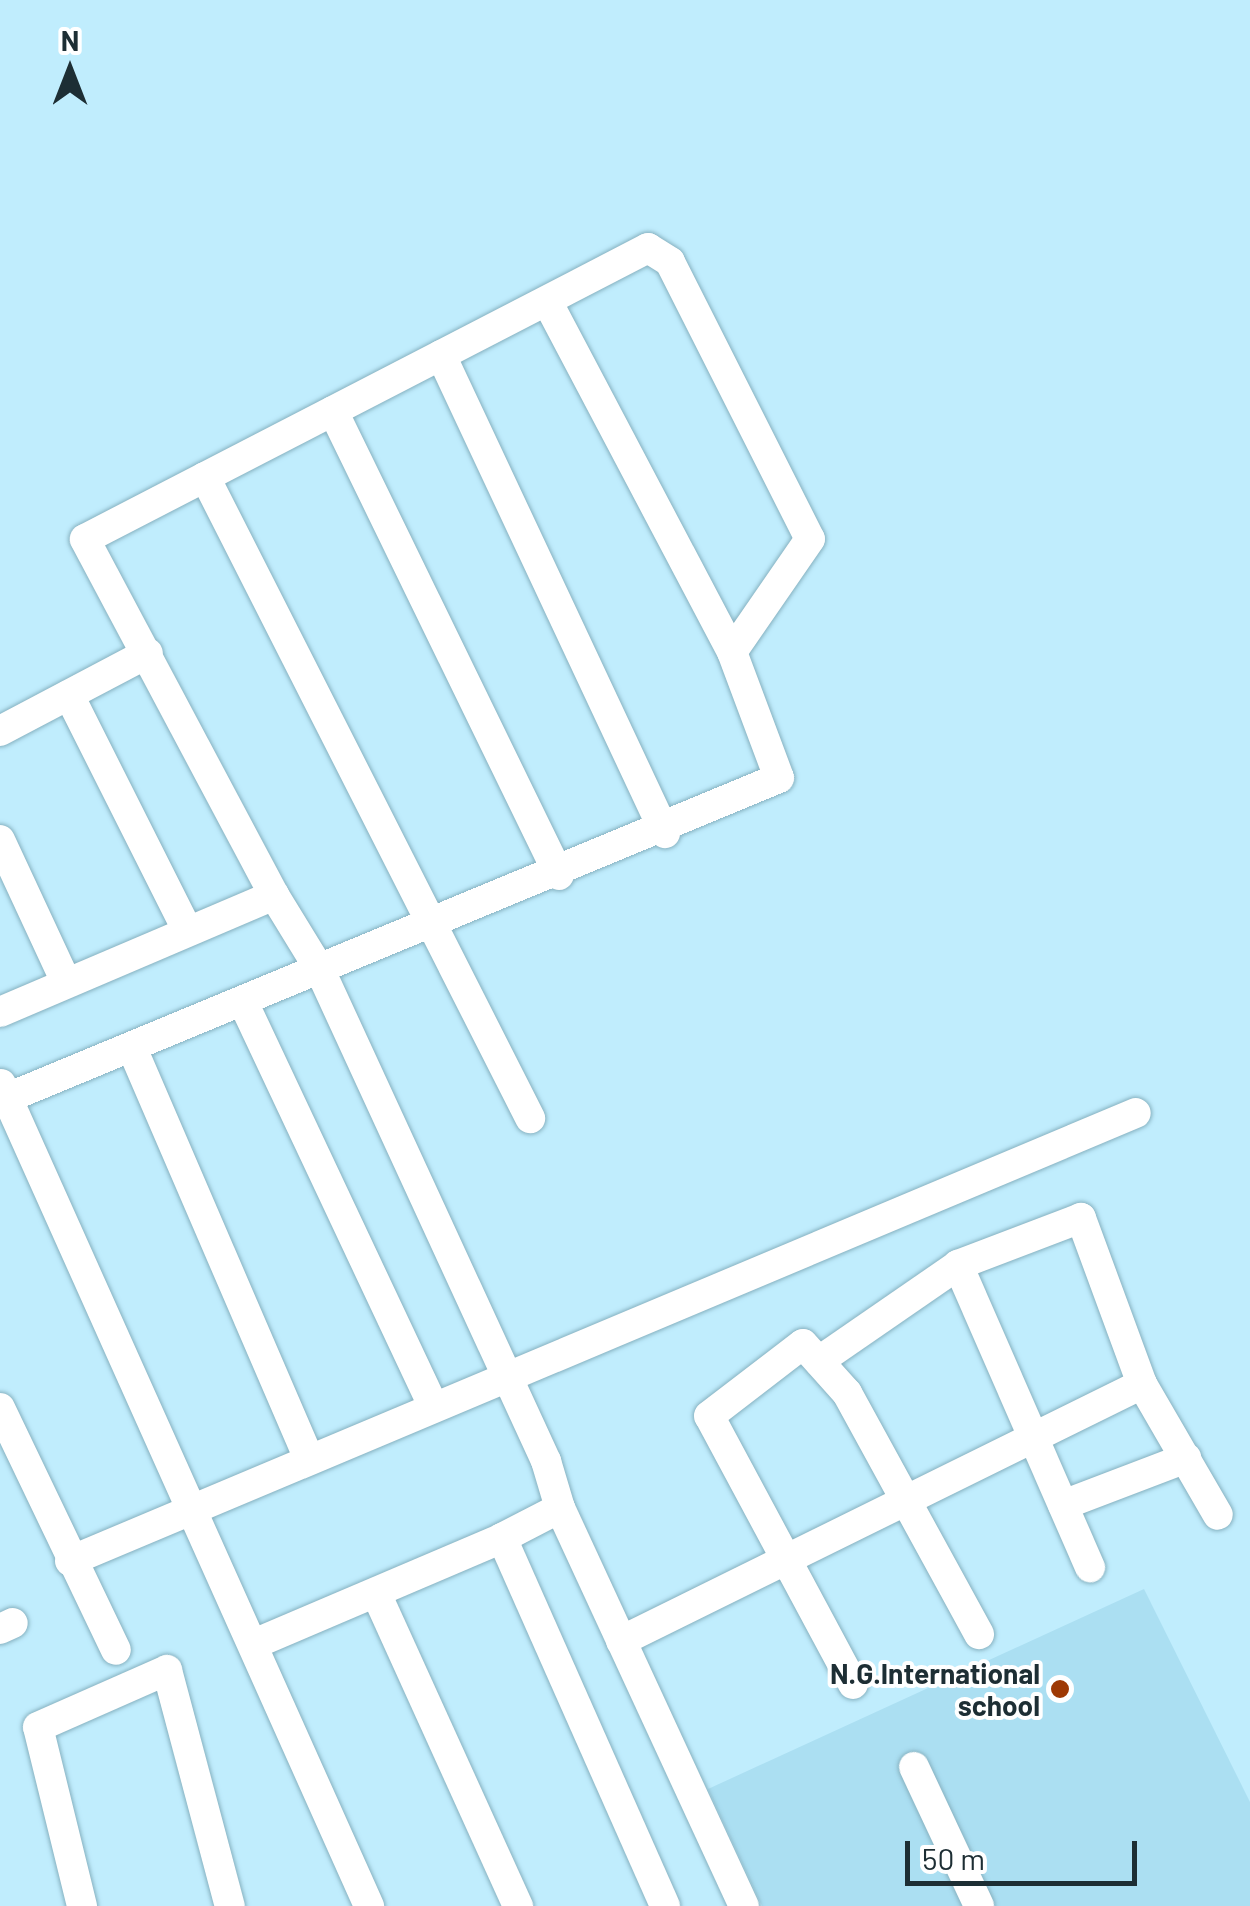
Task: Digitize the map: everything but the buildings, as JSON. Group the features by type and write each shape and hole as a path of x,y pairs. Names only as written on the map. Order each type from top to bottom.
{"street":[{"path":"732,652 810,539 670,262 648,248 85,539 274,895 320,970 509,1376 560,1508 744,1906"},
{"path":"369,1906 4,1094 244,1004 665,833 779,778 732,652 547,301"},
{"path":"441,356 665,833"},
{"path":"332,411 559,875"},
{"path":"205,477 530,1118"},
{"path":"0,731 148,653"},
{"path":"69,695 186,928"},
{"path":"0,840 65,980"},
{"path":"0,1012 186,928 274,895"},
{"path":"244,1004 433,1406"},
{"path":"132,1048 308,1456"},
{"path":"70,1561 308,1456 509,1376 1136,1113"},
{"path":"819,1361 958,1265 1081,1218 1142,1384 1218,1515"},
{"path":"958,1265 1090,1567"},
{"path":"853,1684 710,1416 803,1344 847,1393 978,1634"},
{"path":"621,1641 1142,1384"},
{"path":"0,1408 70,1561 116,1650"},
{"path":"1063,1505 1186,1458"},
{"path":"254,1644 502,1538 560,1508"},
{"path":"502,1538 663,1905"},
{"path":"376,1593 518,1906"},
{"path":"82,1906 38,1728 168,1670 230,1906"},
{"path":"914,1766 979,1906"}],"shaded area":[{"name":"N.G.International school","path":"1144,1589 1250,1802 1250,1906 762,1906 708,1789"}],"place":[{"name":"N.G.International school","path":"1060,1689"}]}
